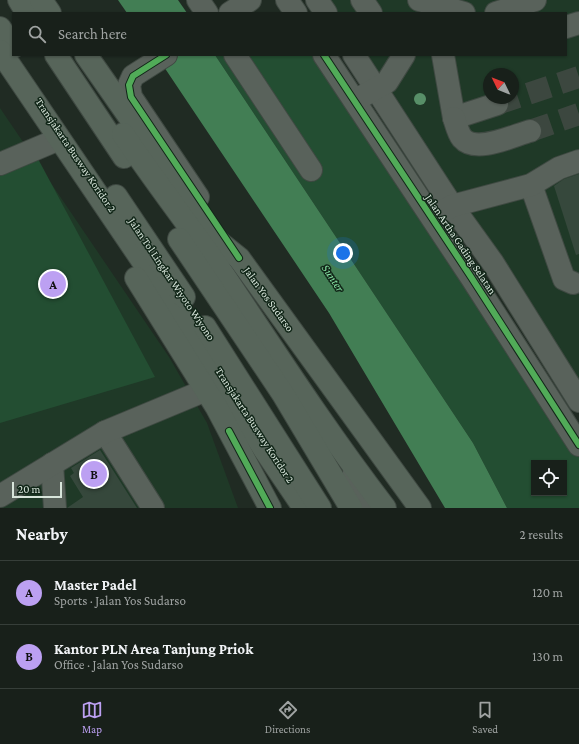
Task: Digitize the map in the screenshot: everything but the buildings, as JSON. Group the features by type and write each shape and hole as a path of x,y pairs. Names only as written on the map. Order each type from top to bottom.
{"highway":[{"path":"19,0 26,12"},
{"path":"41,0 49,12"},
{"path":"0,28 12,46"},
{"name":"Jalan Tol Lingkar Wiyoto Wiyono","path":"19,56 224,356 320,508"},
{"path":"57,56 283,394 351,508"},
{"path":"72,56 155,182 224,276 348,460 385,508"},
{"name":"Jalan Yos Sudarso","path":"87,56 214,238 239,258 390,464 420,508"},
{"path":"1,65 52,142 206,390 270,508"},
{"path":"1,65 204,353 264,449 304,508"},
{"path":"187,360 208,377 290,508"},
{"path":"229,430 252,508"},
{"path":"348,460 373,508"}],"street":[{"path":"198,0 206,12"},
{"path":"232,12 250,0"},
{"path":"287,0 295,12"},
{"path":"317,0 325,12"},
{"path":"362,0 370,12"},
{"path":"419,0 461,12"},
{"path":"499,12 535,0"},
{"path":"567,27 579,23"},
{"name":"Transjakarta Busway Koridor 2","path":"0,43 239,399 309,508"},
{"path":"164,56 132,76 129,85 131,97 239,258"},
{"path":"236,56 311,170"},
{"name":"Jalan Artha Gading Selatan","path":"325,56 355,100 579,445"},
{"name":"Jalan Artha Gading Selatan","path":"355,56 452,206 493,263 579,401"},
{"path":"355,100 387,82 403,56"},
{"path":"443,56 454,118 461,137 469,144 480,146 530,131"},
{"path":"454,118 497,104"},
{"path":"0,164 52,142"},
{"path":"432,218 452,206 531,185 559,168 579,161"},
{"path":"531,185 564,279 573,283"},
{"path":"0,496 106,432 206,390"},
{"path":"106,432 153,508"},
{"path":"348,460 369,508"},
{"path":"52,464 54,508"}],"shaded area":[{"path":"315,0 579,0 579,402 352,56 567,56 567,12 322,12"},
{"path":"216,56 319,56 579,445 579,508 507,508 473,443"},
{"path":"0,108 169,357 207,423 238,508 0,508"},
{"path":"37,157 155,377 0,423 0,172"}],"water":[{"path":"118,0 178,0 186,12 126,12"},
{"name":"Sunter","path":"157,56 216,56 473,443 507,508 445,508 329,313"}],"tunnel":[{"path":"519,97 579,77"},
{"path":"530,131 579,114"}],"cycle path":[{"path":"164,56 133,76 129,85 131,97 239,258"},
{"path":"325,56 471,277 579,445"},
{"path":"229,431 270,508"}],"place":[{"name":"Master Padel","path":"53,284"},
{"name":"Kantor PLN Area Tanjung Priok","path":"94,474"}]}
